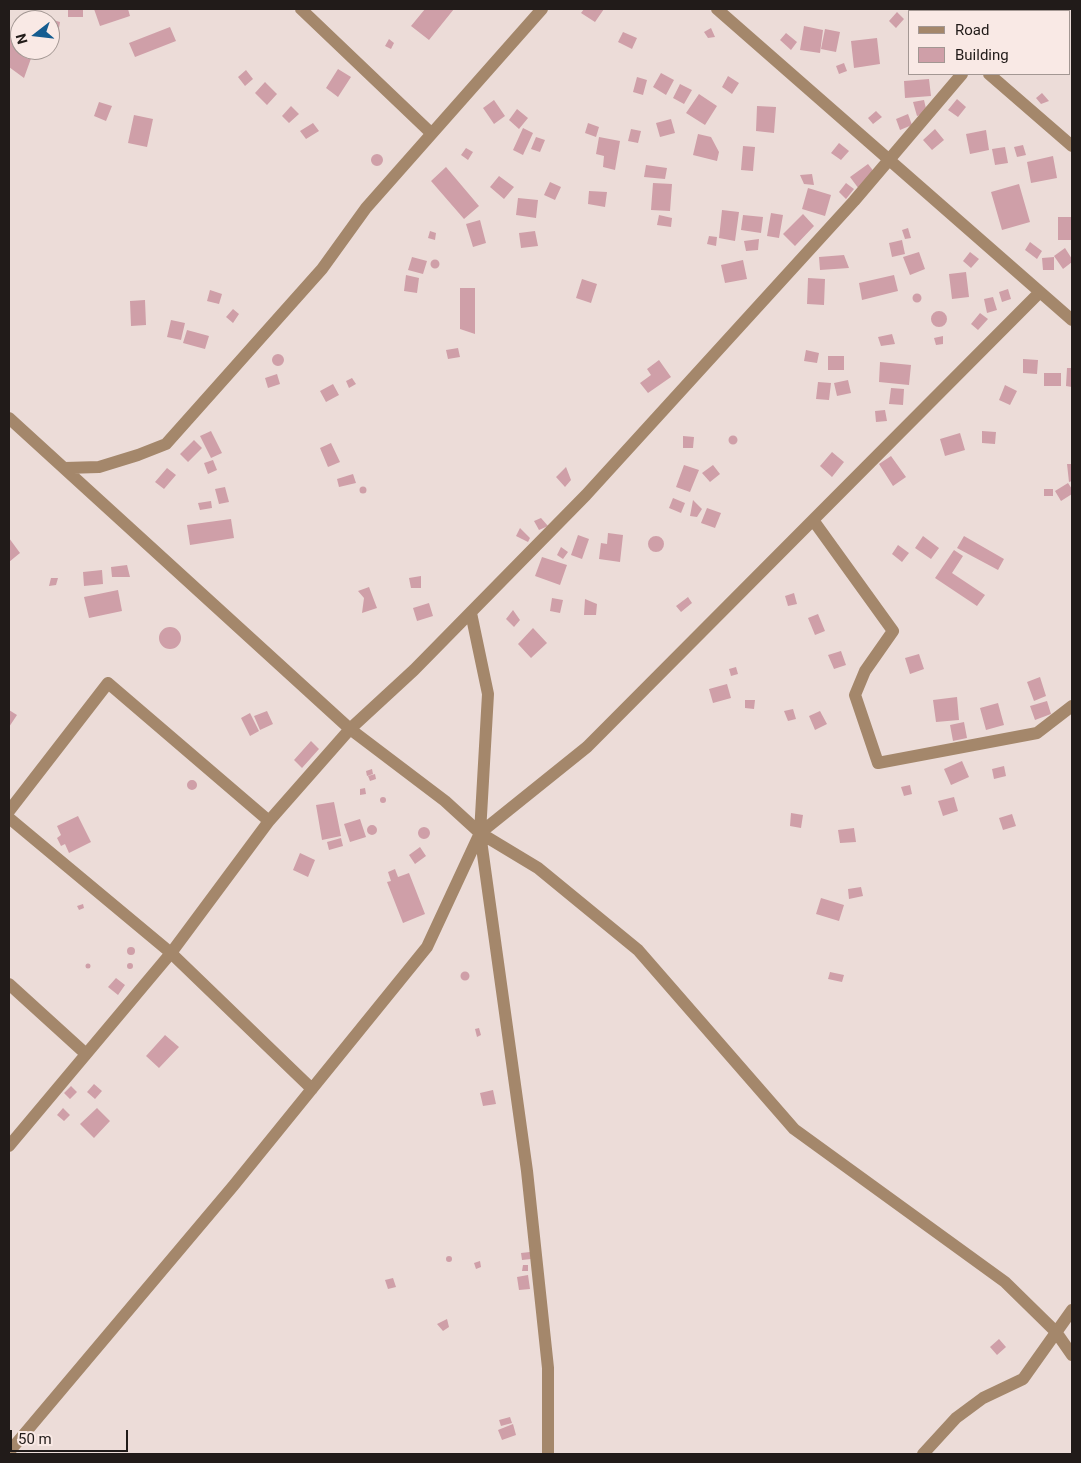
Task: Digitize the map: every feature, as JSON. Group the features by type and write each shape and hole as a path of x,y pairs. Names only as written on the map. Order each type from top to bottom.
{"street":[{"path":"301,9 431,133"},
{"path":"65,468 99,468 166,444 322,269 366,208 542,9"},
{"path":"717,9 1072,320"},
{"path":"9,1146 171,953 268,821 350,729 414,670 586,495 854,201 961,75"},
{"path":"990,75 1072,146"},
{"path":"9,1452 234,1185 427,947 480,833 587,747 1040,292"},
{"path":"9,418 350,729 445,801 480,833 538,868 638,950 794,1129 1005,1282 1056,1332 1072,1355"},
{"path":"813,520 892,631 865,671 855,695 878,763 1037,733 1072,706"},
{"path":"471,613 488,694 480,833 528,1171 548,1368 548,1454"},
{"path":"9,811 108,683 268,821"},
{"path":"9,818 171,953 312,1088"},
{"path":"9,984 86,1054"},
{"path":"923,1454 956,1418 976,1403 1023,1379 1072,1310"}],"building":[{"path":"68,9 83,9 83,17 68,17"},
{"path":"94,9 128,9 130,16 100,26"},
{"path":"425,9 454,9 429,40 411,26"},
{"path":"584,9 604,9 595,22 581,13"},
{"path":"897,12 904,19 896,28 889,21"},
{"path":"804,26 823,30 820,53 800,50"},
{"path":"170,27 176,41 135,57 129,43"},
{"path":"711,28 715,37 708,38 704,32"},
{"path":"825,29 840,32 836,52 821,49"},
{"path":"623,32 637,38 632,49 618,42"},
{"path":"786,33 797,42 791,50 780,40"},
{"path":"10,38 10,60 30,60 24,78 9,67"},
{"path":"877,38 880,64 854,68 851,41"},
{"path":"389,39 394,43 391,49 385,46"},
{"path":"844,63 847,71 839,74 836,66"},
{"path":"338,69 351,77 338,97 326,88"},
{"path":"246,70 253,79 245,86 238,77"},
{"path":"661,73 674,80 666,95 653,87"},
{"path":"728,76 739,83 732,94 722,87"},
{"path":"637,77 647,80 643,95 633,92"},
{"path":"929,79 931,96 905,98 904,81"},
{"path":"265,82 277,94 267,105 255,93"},
{"path":"680,84 692,90 684,104 673,98"},
{"path":"1042,93 1049,101 1041,104 1036,98"},
{"path":"699,94 717,106 705,125 686,113"},
{"path":"957,99 966,107 958,117 948,110"},
{"path":"494,100 505,116 494,124 483,108"},
{"path":"924,100 927,113 917,116 913,102"},
{"path":"99,102 112,106 106,121 94,116"},
{"path":"291,106 299,114 289,123 282,116"},
{"path":"757,106 776,107 774,133 756,131"},
{"path":"517,109 528,118 519,129 509,120"},
{"path":"876,111 882,117 873,124 868,118"},
{"path":"908,114 912,125 900,130 896,119"},
{"path":"134,115 153,119 147,147 128,143"},
{"path":"671,119 675,133 660,137 656,123"},
{"path":"313,123 319,131 306,139 300,131"},
{"path":"588,123 599,127 596,137 585,133"},
{"path":"523,128 533,133 523,155 513,150"},
{"path":"631,129 641,131 638,143 628,141"},
{"path":"935,129 944,140 932,150 923,140"},
{"path":"986,130 989,150 970,154 966,134"},
{"path":"698,134 711,137 719,152 717,161 693,155"},
{"path":"536,137 545,140 540,152 531,149"},
{"path":"599,137 620,141 615,170 603,167 604,156 596,154"},
{"path":"839,143 849,151 841,160 831,153"},
{"path":"1023,145 1026,155 1017,157 1014,147"},
{"path":"743,146 755,147 753,171 741,170"},
{"path":"1005,147 1008,163 995,165 992,149"},
{"path":"466,148 473,152 468,160 461,155"},
{"path":"375,154 379,154 383,160 379,166 375,166 371,162 371,158"},
{"path":"1053,156 1057,178 1031,183 1027,162"},
{"path":"868,164 875,173 859,189 850,177"},
{"path":"646,165 667,168 665,179 644,177"},
{"path":"446,167 479,206 464,219 431,181"},
{"path":"812,174 814,185 804,184 800,175"},
{"path":"499,176 514,187 504,199 490,187"},
{"path":"550,182 561,187 555,200 544,195"},
{"path":"653,183 672,184 670,211 651,210"},
{"path":"846,183 854,189 846,199 839,192"},
{"path":"1019,184 1030,222 1002,230 991,192"},
{"path":"808,188 831,195 825,216 802,209"},
{"path":"589,191 607,192 605,207 588,204"},
{"path":"518,198 538,200 536,218 516,215"},
{"path":"722,210 739,212 735,241 719,238"},
{"path":"771,213 783,215 779,238 767,236"},
{"path":"803,214 814,226 795,246 783,234"},
{"path":"659,215 672,218 671,227 657,225"},
{"path":"743,215 763,217 761,233 741,230"},
{"path":"1058,217 1072,217 1072,240 1058,240"},
{"path":"480,220 486,243 473,247 466,224"},
{"path":"908,228 911,238 905,239 902,230"},
{"path":"430,231 436,233 435,240 428,238"},
{"path":"535,231 538,246 521,248 519,233"},
{"path":"709,236 717,237 716,246 707,244"},
{"path":"759,239 758,250 746,251 744,241"},
{"path":"902,240 905,254 892,257 889,243"},
{"path":"1030,242 1042,251 1037,259 1025,250"},
{"path":"1065,248 1072,262 1063,269 1054,256"},
{"path":"919,252 925,269 910,275 903,257"},
{"path":"970,252 979,259 971,268 963,261"},
{"path":"844,255 849,268 820,270 819,257"},
{"path":"412,257 427,261 423,274 408,270"},
{"path":"1054,257 1054,270 1043,270 1042,258"},
{"path":"435,259 440,264 435,269 430,264"},
{"path":"743,260 747,279 725,283 721,265"},
{"path":"966,272 969,297 952,299 949,274"},
{"path":"406,275 419,278 417,293 404,291"},
{"path":"894,275 898,291 862,300 859,283"},
{"path":"808,278 825,279 824,305 807,304"},
{"path":"582,279 597,284 591,303 576,298"},
{"path":"460,288 475,288 475,334 460,329"},
{"path":"1008,289 1011,299 1002,302 999,292"},
{"path":"210,290 222,294 219,304 207,301"},
{"path":"917,294 921,298 917,302 913,298"},
{"path":"993,297 997,310 987,313 984,299"},
{"path":"145,300 146,325 131,326 130,301"},
{"path":"233,309 239,314 233,323 226,317"},
{"path":"936,311 942,311 947,316 945,325 936,327 931,322 931,316"},
{"path":"980,313 988,319 978,330 971,324"},
{"path":"171,320 185,323 181,340 167,337"},
{"path":"187,330 209,336 205,349 183,343"},
{"path":"892,334 895,344 881,346 878,337"},
{"path":"943,336 943,344 936,345 934,338"},
{"path":"458,348 460,357 448,359 446,350"},
{"path":"806,350 819,353 817,363 804,361"},
{"path":"278,354 284,360 278,366 272,360"},
{"path":"828,356 844,356 844,370 828,370"},
{"path":"1023,359 1038,360 1037,374 1023,373"},
{"path":"659,360 671,377 648,393 640,383 651,375 647,369"},
{"path":"880,362 911,365 909,385 879,382"},
{"path":"1067,368 1072,368 1072,387 1066,386"},
{"path":"1044,373 1061,373 1061,386 1044,386"},
{"path":"277,374 280,384 268,388 265,378"},
{"path":"352,378 356,384 349,388 346,381"},
{"path":"848,380 851,393 837,396 834,383"},
{"path":"818,382 831,383 829,400 816,399"},
{"path":"333,384 339,395 326,402 320,391"},
{"path":"1005,385 1017,391 1010,405 999,400"},
{"path":"891,388 904,389 903,405 889,404"},
{"path":"885,410 887,421 876,422 875,411"},
{"path":"211,431 222,453 211,458 200,436"},
{"path":"982,431 996,432 995,444 982,443"},
{"path":"960,433 965,450 945,456 940,439"},
{"path":"733,435 738,440 733,445 728,440"},
{"path":"683,436 694,437 693,448 683,448"},
{"path":"194,440 202,448 188,462 180,454"},
{"path":"331,443 340,462 328,467 320,448"},
{"path":"832,452 844,462 832,477 820,466"},
{"path":"891,456 906,477 893,486 879,464"},
{"path":"213,460 217,470 208,474 204,463"},
{"path":"1067,464 1072,464 1072,481 1069,482"},
{"path":"684,465 699,470 690,492 676,487"},
{"path":"713,465 720,474 710,482 702,473"},
{"path":"566,467 571,480 565,487 556,477"},
{"path":"167,468 176,475 164,489 155,482"},
{"path":"353,474 356,483 339,487 337,479"},
{"path":"1068,483 1072,489 1072,494 1061,501 1055,491"},
{"path":"225,487 229,502 219,504 215,489"},
{"path":"363,487 366,490 363,493 360,490"},
{"path":"1044,489 1053,489 1053,496 1044,496"},
{"path":"673,498 685,503 681,513 669,508"},
{"path":"693,500 702,509 697,517 690,516"},
{"path":"211,501 212,508 200,510 198,503"},
{"path":"707,508 721,513 715,528 701,523"},
{"path":"541,518 548,526 539,530 534,521"},
{"path":"231,519 234,538 190,545 187,525"},
{"path":"520,528 530,538 528,542 516,536"},
{"path":"608,533 623,535 620,562 599,559 601,543 607,544"},
{"path":"578,535 589,539 582,559 571,555"},
{"path":"656,536 664,544 656,552 648,544"},
{"path":"923,536 939,548 931,559 915,548"},
{"path":"964,536 1004,559 998,570 957,548"},
{"path":"9,538 20,553 9,562"},
{"path":"898,545 909,553 902,562 892,554"},
{"path":"561,547 568,552 563,559 557,555"},
{"path":"954,550 963,556 952,573 985,595 977,606 935,578"},
{"path":"542,557 567,565 560,585 535,576"},
{"path":"127,565 130,577 112,577 111,567"},
{"path":"102,570 103,584 84,586 83,572"},
{"path":"421,576 421,588 411,588 409,578"},
{"path":"51,578 58,578 56,585 49,586"},
{"path":"369,587 377,608 362,613 364,598 358,591"},
{"path":"118,590 122,611 89,618 84,597"},
{"path":"794,593 797,604 788,606 785,596"},
{"path":"688,597 692,603 681,612 676,606"},
{"path":"552,598 563,600 560,613 550,611"},
{"path":"585,599 597,604 596,615 584,615"},
{"path":"429,603 433,616 417,621 413,608"},
{"path":"513,610 520,620 514,627 506,619"},
{"path":"818,614 825,631 815,635 808,618"},
{"path":"166,627 174,627 181,634 181,642 174,649 166,649 159,642 159,634"},
{"path":"533,628 547,643 531,658 518,644"},
{"path":"841,651 846,665 834,669 828,655"},
{"path":"919,654 924,669 910,674 905,658"},
{"path":"736,667 738,674 731,676 729,669"},
{"path":"1040,677 1046,696 1034,701 1027,682"},
{"path":"727,684 731,698 713,703 709,689"},
{"path":"957,697 959,720 936,722 933,700"},
{"path":"745,700 755,700 754,709 745,708"},
{"path":"1047,701 1051,714 1035,720 1030,706"},
{"path":"998,703 1004,725 986,730 980,708"},
{"path":"793,709 796,719 788,721 784,711"},
{"path":"9,710 17,715 9,727"},
{"path":"267,711 273,724 260,730 254,716"},
{"path":"820,711 827,724 815,730 809,716"},
{"path":"250,713 259,731 250,736 241,718"},
{"path":"964,722 967,738 953,741 950,725"},
{"path":"311,741 319,749 302,768 294,760"},
{"path":"962,761 969,777 951,785 944,769"},
{"path":"1004,766 1006,776 994,779 992,769"},
{"path":"372,769 373,774 367,776 366,771"},
{"path":"375,774 376,779 370,781 368,776"},
{"path":"192,780 197,785 192,790 187,785"},
{"path":"910,785 912,794 904,796 901,787"},
{"path":"365,788 366,794 360,795 360,789"},
{"path":"383,797 386,800 383,803 380,800"},
{"path":"954,797 958,811 943,816 938,801"},
{"path":"334,802 341,836 322,840 316,805"},
{"path":"791,813 803,815 801,828 790,826"},
{"path":"1012,814 1016,826 1003,830 999,818"},
{"path":"78,816 91,842 69,853 65,844 61,846 57,838 61,835 57,826"},
{"path":"360,819 366,837 350,842 344,824"},
{"path":"370,825 374,825 377,830 376,834 370,835 367,832 367,828"},
{"path":"424,827 430,833 424,839 418,833"},
{"path":"854,828 856,842 840,843 838,830"},
{"path":"341,838 343,846 329,850 327,842"},
{"path":"420,847 426,856 415,864 409,855"},
{"path":"300,853 315,860 308,877 293,870"},
{"path":"395,869 398,877 409,873 425,914 403,923 387,882 391,881 388,872"},
{"path":"861,887 863,896 849,899 848,889"},
{"path":"821,898 844,905 839,921 816,914"},
{"path":"83,904 84,908 79,910 77,906"},
{"path":"131,947 135,951 131,955 127,951"},
{"path":"88,963 91,966 88,969 85,966"},
{"path":"130,963 133,966 130,969 127,966"},
{"path":"465,971 470,976 465,981 460,976"},
{"path":"830,972 844,975 842,982 828,979"},
{"path":"116,978 125,985 118,995 108,987"},
{"path":"479,1028 481,1035 477,1037 475,1029"},
{"path":"165,1035 179,1047 159,1068 146,1056"},
{"path":"94,1084 102,1091 95,1099 87,1092"},
{"path":"71,1086 77,1092 70,1099 64,1093"},
{"path":"493,1090 496,1104 483,1106 480,1093"},
{"path":"63,1108 70,1115 64,1121 57,1115"},
{"path":"97,1108 110,1121 94,1138 80,1124"},
{"path":"530,1252 531,1259 522,1260 521,1253"},
{"path":"449,1256 452,1259 449,1262 446,1259"},
{"path":"480,1261 481,1267 476,1269 474,1263"},
{"path":"523,1265 528,1265 528,1271 522,1271"},
{"path":"528,1275 530,1289 519,1290 517,1277"},
{"path":"393,1278 396,1287 388,1289 385,1280"},
{"path":"447,1319 449,1327 443,1331 437,1324"},
{"path":"999,1339 1006,1347 997,1355 990,1347"},
{"path":"510,1417 512,1423 501,1426 499,1420"},
{"path":"513,1424 516,1435 502,1440 498,1430"}]}
